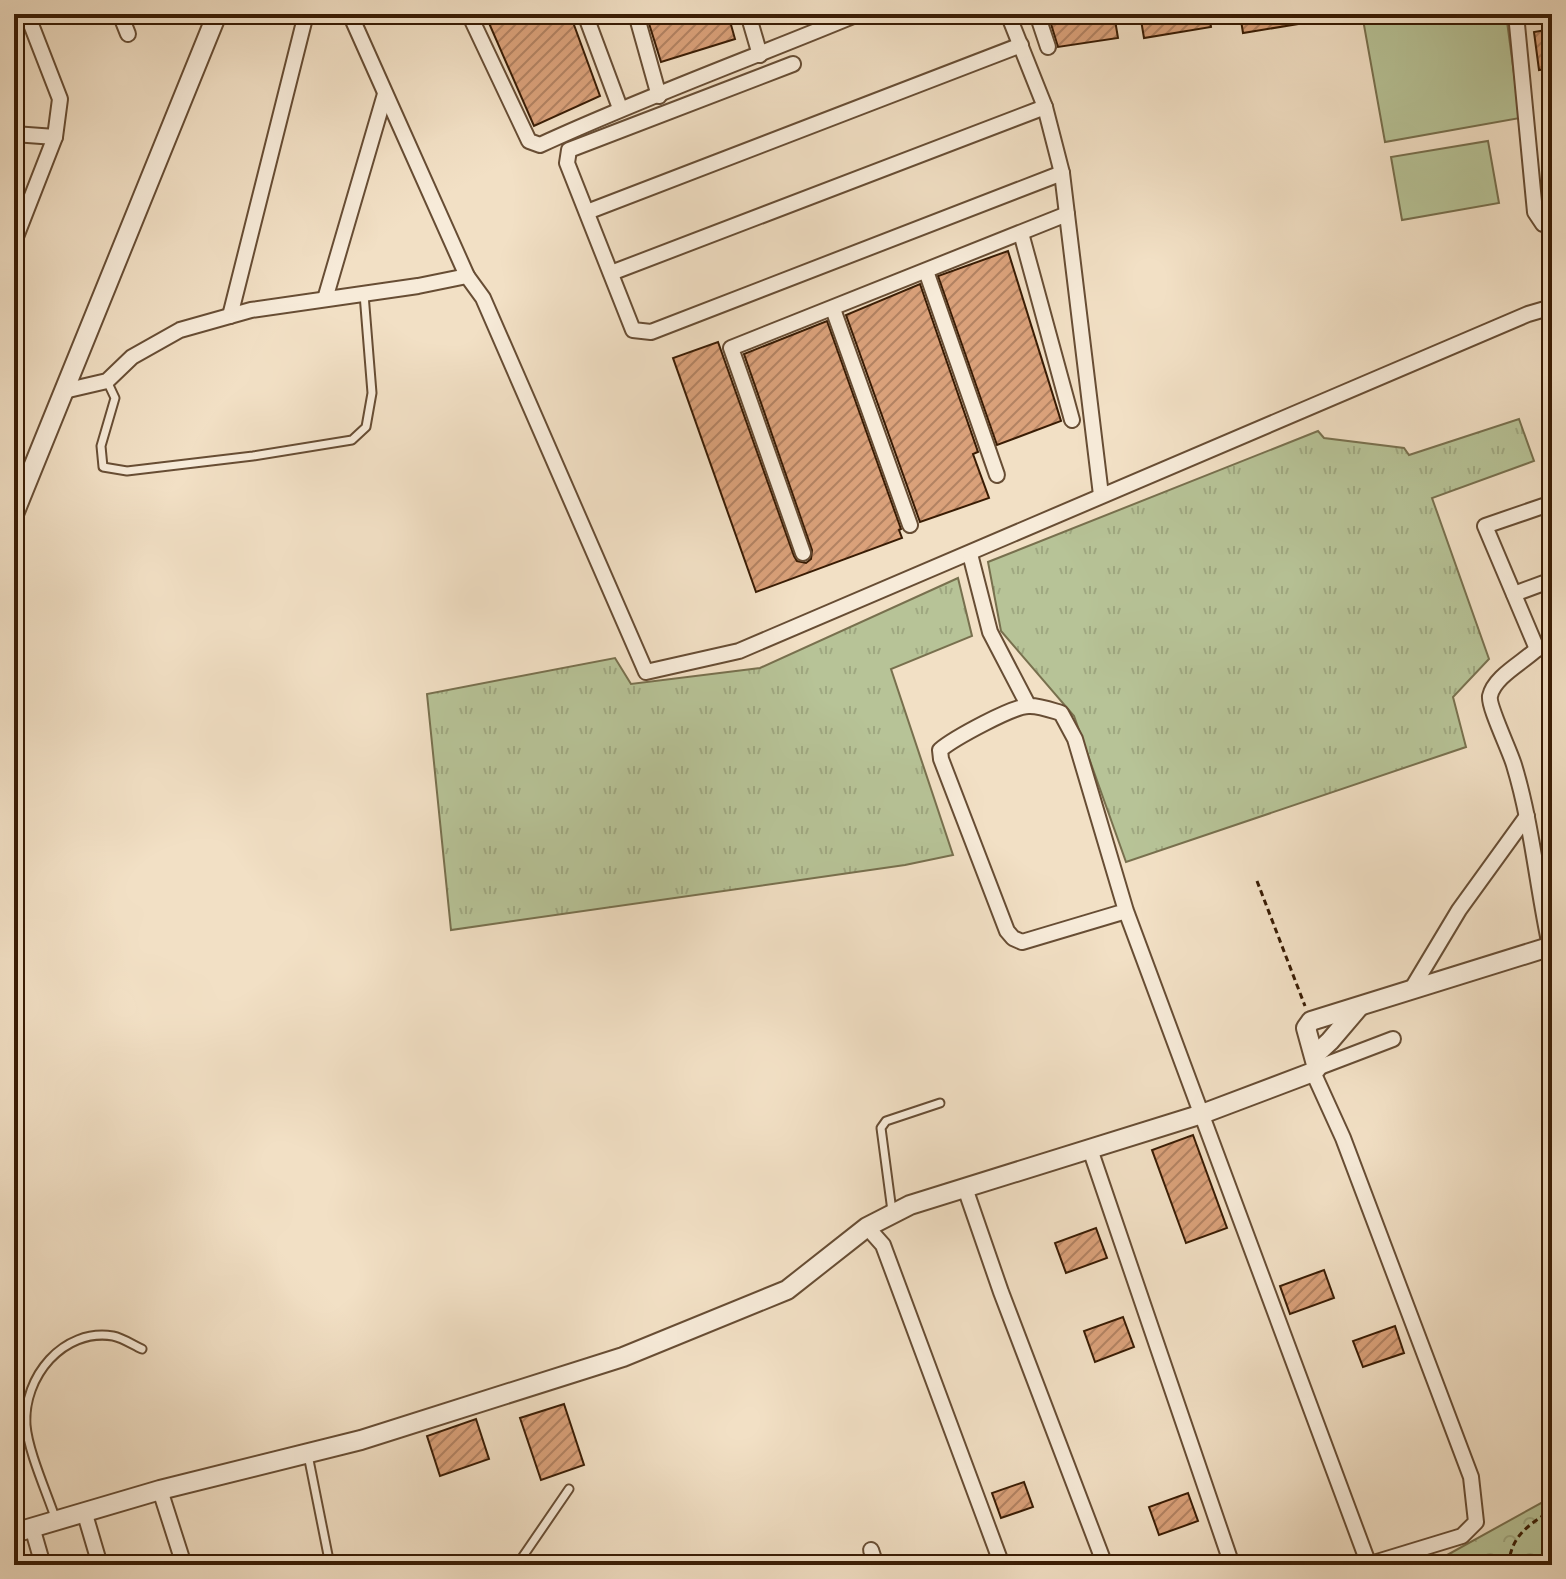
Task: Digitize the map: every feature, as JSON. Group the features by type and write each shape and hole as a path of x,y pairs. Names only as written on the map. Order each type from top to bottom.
{"street":[{"path":"14,242 55,137 60,99 27,14"},
{"path":"120,14 128,34"},
{"path":"14,514 217,14"},
{"path":"230,316 306,14"},
{"path":"350,14 467,276 483,298 646,672 739,651 1528,314 1552,307"},
{"path":"469,14 529,141 540,145 620,108 659,96 858,14"},
{"path":"585,14 620,108"},
{"path":"636,14 659,96"},
{"path":"748,14 760,55"},
{"path":"1008,14 1045,107 1062,173 1101,495"},
{"path":"1037,14 1048,47"},
{"path":"1516,14 1535,212 1543,224 1552,225"},
{"path":"587,212 1021,45"},
{"path":"793,64 569,150 567,163 633,330 651,332 1062,173"},
{"path":"325,299 385,94"},
{"path":"611,273 1045,107"},
{"path":"14,134 55,137"},
{"path":"803,553 731,348 1067,214"},
{"path":"1021,233 1072,420"},
{"path":"926,271 997,475"},
{"path":"64,391 107,381 132,357 180,330 251,310 467,276"},
{"path":"833,309 910,525"},
{"path":"1537,649 1485,526 1552,503"},
{"path":"970,554 990,632 1028,705"},
{"path":"1514,594 1552,580"},
{"path":"1126,911 1022,942 1013,938 1007,931 940,750 949,742 1028,705 1061,713 1075,739 1126,911 1368,1565 1462,1536 1476,1522 1471,1477 1315,1065 1306,1028 1311,1021 1551,946 1527,816 1514,765 1489,699 1495,681 1522,664 1537,649 1552,644"},
{"path":"1411,990 1459,910 1527,816"},
{"path":"1315,1065 1330,1041 1361,1005"},
{"path":"43,1565 23,1530 160,1490 361,1440 623,1357 787,1290 867,1227 910,1205 1202,1114 1315,1065 1393,1039"},
{"path":"1090,1149 1232,1565"},
{"path":"965,1188 1001,1292 1105,1565"},
{"path":"867,1227 883,1245 1002,1565"},
{"path":"160,1490 184,1565"},
{"path":"84,1511 100,1565"},
{"path":"871,1550 876,1565"}],"lane":[{"path":"107,381 115,398 101,446 103,467 127,471 352,440 366,427 372,393 364,294"},
{"path":"893,1214 881,1128 886,1121 940,1103"},
{"path":"56,1520 26,1430 26,1408 31,1385 64,1346 88,1336 116,1336 142,1349"},
{"path":"307,1453 330,1565"},
{"path":"517,1565 569,1489"}],"path":[{"path":"1257,881 1311,1021"},
{"path":"1509,1565 1524,1527 1552,1510"}],"green space":[{"path":"1362,14 1506,14 1520,118 1385,142"},
{"path":"1488,141 1499,203 1402,220 1391,157"},
{"path":"1519,419 1534,461 1432,498 1489,659 1453,697 1466,747 1126,862 1074,716 1001,631 988,562 1318,431 1324,438 1404,448 1409,455"},
{"path":"958,578 972,636 891,669 953,855 905,865 451,930 427,694 615,658 631,684 760,668"},
{"path":"1552,1497 1552,1565 1429,1565"}],"building":[{"path":"485,14 570,14 600,96 534,126"},
{"path":"646,14 728,14 735,39 661,62"},
{"path":"1048,14 1114,14 1118,38 1058,47"},
{"path":"1140,14 1209,14 1211,27 1144,38"},
{"path":"1240,14 1311,14 1311,22 1243,33"},
{"path":"1552,29 1552,68 1539,70 1534,32"},
{"path":"1008,251 1061,421 997,445 938,276"},
{"path":"920,284 978,452 973,454 989,498 920,522 846,315"},
{"path":"827,321 902,538 756,592 673,358 718,342 794,556 797,561 806,563 811,559 812,550 744,354"},
{"path":"1193,1135 1227,1228 1186,1243 1152,1150"},
{"path":"1096,1228 1107,1258 1066,1273 1055,1243"},
{"path":"1324,1270 1334,1298 1290,1314 1280,1286"},
{"path":"1123,1317 1134,1347 1095,1362 1084,1331"},
{"path":"1395,1326 1404,1353 1363,1367 1353,1341"},
{"path":"564,1404 584,1465 541,1480 520,1418"},
{"path":"476,1419 489,1459 440,1476 427,1436"},
{"path":"1024,1482 1033,1507 1001,1518 992,1493"},
{"path":"1188,1493 1198,1521 1159,1535 1149,1507"}]}
